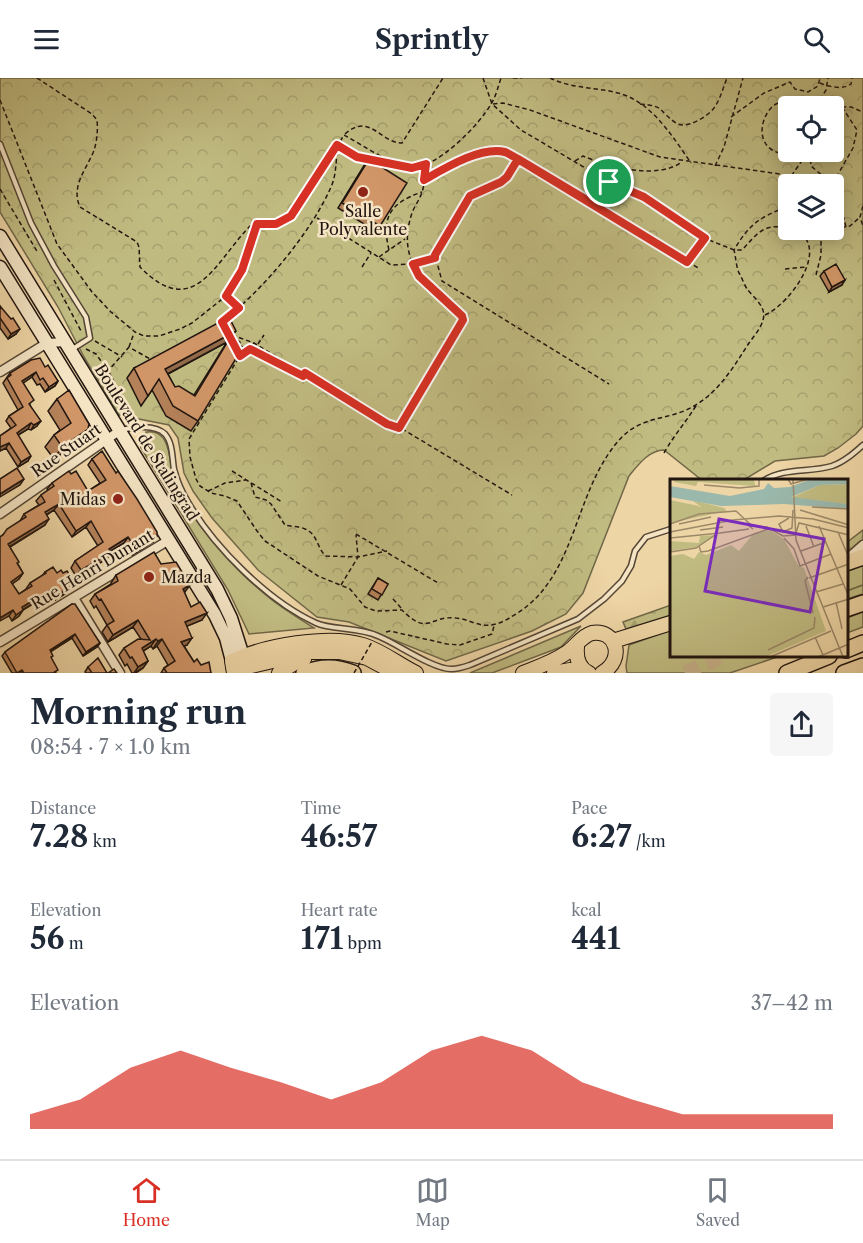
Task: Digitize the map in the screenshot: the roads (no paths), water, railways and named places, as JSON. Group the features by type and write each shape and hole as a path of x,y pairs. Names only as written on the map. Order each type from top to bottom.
{"highway":[{"path":"848,561 863,557"},
{"path":"848,608 863,603"},
{"path":"848,649 863,644"},
{"path":"786,673 826,658"},
{"path":"844,673 863,666"},
{"path":"304,673 333,667 354,673"}],"main road":[{"name":"Boulevard de Stalingrad","path":"0,236 119,431 183,530 223,600 239,666"},
{"name":"Boulevard de Stalingrad","path":"0,267 220,625 239,666"},
{"path":"613,641 670,623"},
{"path":"523,673 555,660 577,647 583,638 593,633 604,634 613,641 616,650 616,660 602,673"},
{"path":"239,666 308,642 332,639 371,648 416,673"},
{"path":"577,647 576,658 585,670"},
{"path":"239,666 311,652 339,652 375,661 395,673"},
{"path":"279,673 296,662 320,653"},
{"path":"554,673 585,670"}],"street":[{"path":"0,372 47,343 68,346"},
{"name":"Rue Stuart","path":"0,514 119,431"},
{"name":"Rue Henri Dunant","path":"0,642 169,540"},
{"path":"848,559 863,545"},
{"path":"74,598 120,673"}],"lane":[{"path":"0,144 32,223 54,266 86,317 90,338 68,346"},
{"path":"119,431 145,428 165,434 171,445 179,485 202,524 224,551 283,603 317,624 353,628 377,635 426,661 451,670 470,665 578,619 612,591 627,573 635,551 646,537 670,529"},
{"path":"767,479 783,472 821,469 835,465 851,456 863,445"}],"tunnel":[{"path":"685,673 719,658"}],"place":[{"name":"Salle Polyvalente","path":"363,192"},
{"name":"Midas","path":"118,499"},
{"name":"Mazda","path":"149,577"}]}
